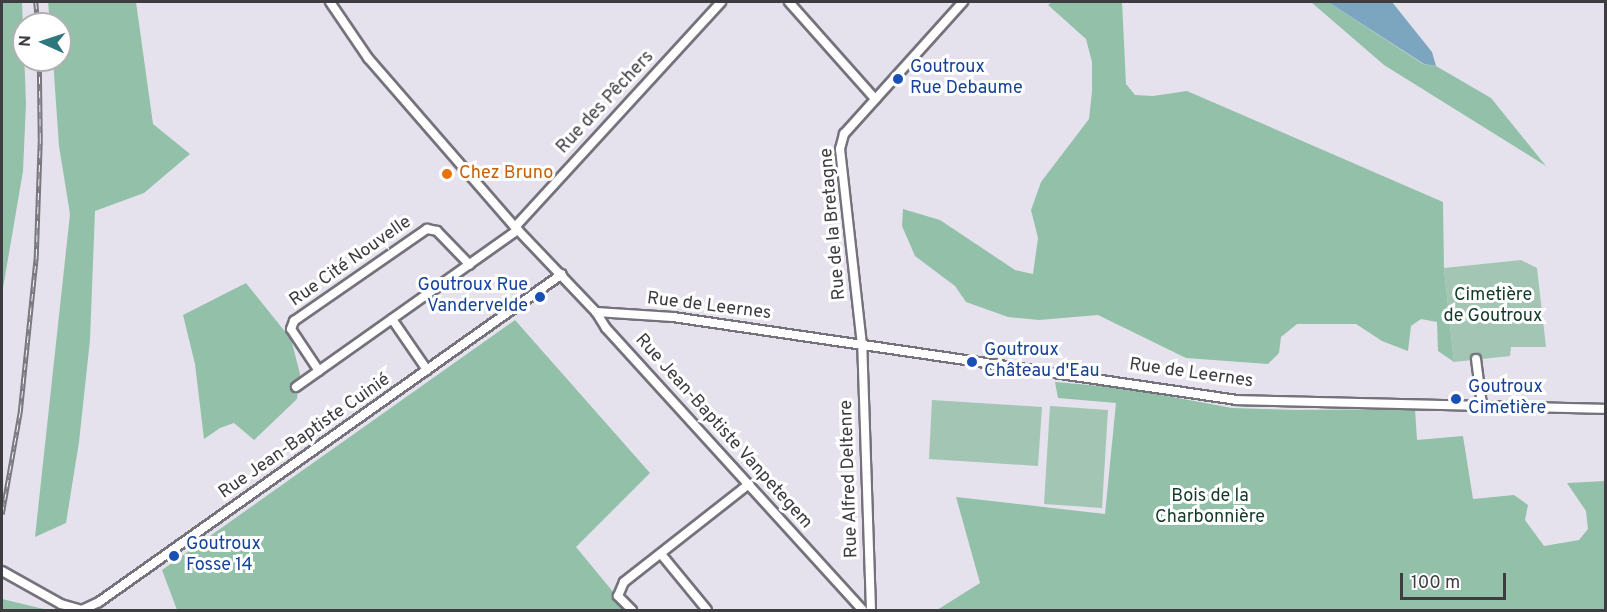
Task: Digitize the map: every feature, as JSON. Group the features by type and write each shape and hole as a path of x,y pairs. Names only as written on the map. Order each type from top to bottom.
{"street":[{"name":"Rue Jean-Baptiste Vanpetegem","path":"330,2 368,58 516,228 562,274 596,312 606,328 863,610"},
{"name":"Rue des Pêchers","path":"516,228 722,2"},
{"path":"789,2 875,99"},
{"name":"Rue de la Bretagne","path":"861,345 840,149 844,134 963,2"},
{"path":"296,387 470,264 516,228"},
{"name":"Rue Cité Nouvelle","path":"319,371 291,329 294,321 427,229 437,231 470,264"},
{"name":"Rue Jean-Baptiste Cuinié","path":"2,571 61,604 82,610 99,602 562,274"},
{"name":"Rue de Leernes","path":"596,312 674,317 1237,400 1605,409"},
{"path":"392,319 427,370"},
{"name":"Rue Alfred Deltenre","path":"861,345 872,610"},
{"path":"1476,359 1482,405"},
{"path":"632,610 618,596 624,582 748,484"},
{"path":"661,554 707,610"}],"green space":[{"path":"2,2 22,2 22,12 12,12 12,72 25,72 23,171 2,294"},
{"path":"48,2 136,2 153,124 190,154 144,193 95,211 90,340 79,442 66,523 35,537 70,214 59,146 54,72 72,72 72,12 49,12"},
{"path":"1052,2 1122,2 1126,84 1135,95 1153,96 1187,91 1443,202 1444,268 1454,362 1438,351 1437,322 1421,319 1411,326 1408,351 1382,341 1356,324 1297,324 1281,337 1279,353 1268,364 1186,358 1098,315 1039,320 1008,317 966,302 955,286 915,256 902,226 903,209 940,220 1015,270 1033,274 1038,238 1031,210 1041,182 1089,119 1092,91 1092,62 1086,39 1048,5"},
{"path":"1311,2 1328,2 1423,64 1436,66 1491,98 1546,166 1384,65"},
{"name":"Cimetière de Goutroux","path":"1521,260 1537,268 1546,347 1511,347 1510,356 1454,362 1444,268"},
{"path":"246,283 291,339 300,374 297,399 254,440 234,423 220,428 204,439 195,364 183,315"},
{"path":"515,320 650,473 576,547 628,610 177,610 162,570"},
{"name":"Bois de la Charbonnière","path":"1055,382 1124,388 1232,408 1415,409 1417,440 1463,436 1473,499 1514,495 1528,505 1525,520 1544,546 1579,540 1588,529 1586,511 1567,483 1605,481 1605,610 937,610 980,583 956,497 1105,514 1116,403 1058,398"},
{"path":"932,400 1042,407 1038,466 929,459"},
{"path":"1050,406 1108,410 1102,508 1044,504"},
{"path":"2,599 48,610 2,610"}],"water":[{"path":"1328,2 1392,2 1432,52 1436,66 1424,64"}],"railway":[{"path":"36,2 37,12"},
{"path":"2,514 20,412 36,256 40,140 39,72"}],"place":[{"name":"Goutroux Rue Debaume","path":"898,79"},
{"name":"Chez Bruno","path":"447,174"},
{"name":"Goutroux Rue Vandervelde","path":"540,297"},
{"name":"Goutroux Château d'Eau","path":"972,362"},
{"name":"Goutroux Cimetière","path":"1456,399"},
{"name":"Goutroux Fosse 14","path":"174,556"}]}
